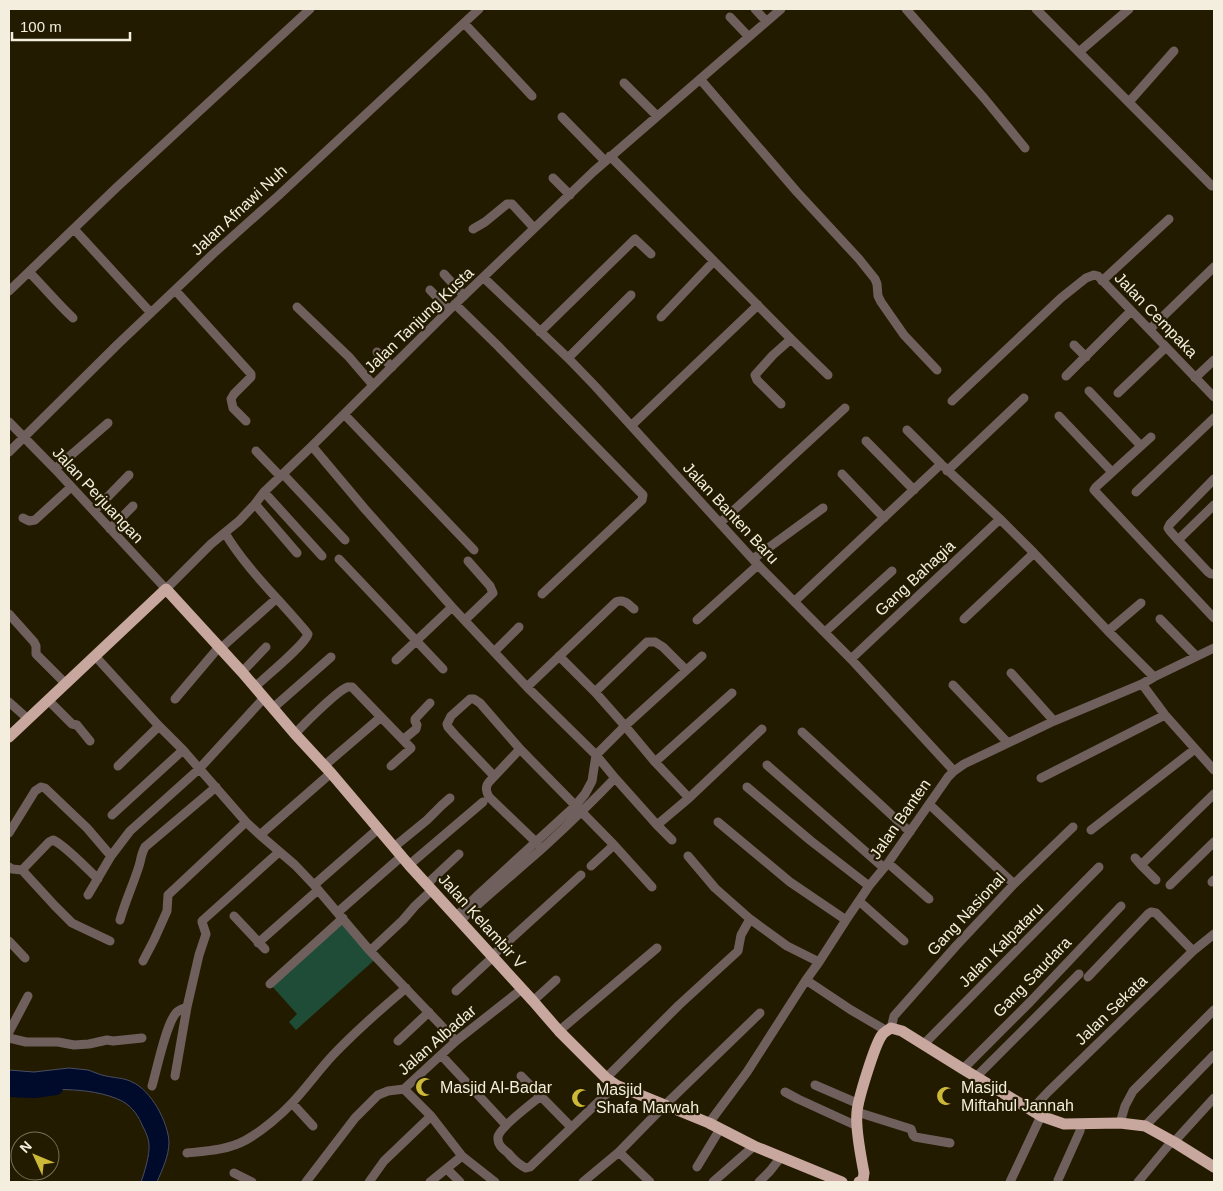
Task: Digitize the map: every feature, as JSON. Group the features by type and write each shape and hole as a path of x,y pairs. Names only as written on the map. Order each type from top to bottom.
{"main road":[{"name":"Jalan Kelambir V","path":"166,589 328,769 429,887 559,1031 606,1078 616,1085 715,1126 754,1146 842,1182"},
{"path":"9,737 166,589"},
{"path":"862,1181 864,1173 857,1126 858,1108 876,1047 881,1036 889,1029 902,1030 1036,1113 1064,1124 1120,1123 1145,1126 1214,1167"}],"street":[{"path":"9,291 116,188 310,9"},
{"name":"Jalan Afnawi Nuh","path":"9,452 175,290 479,9"},
{"path":"755,9 766,21"},
{"name":"Jalan Tanjung Kusta","path":"166,589 255,504 264,492 452,307 607,159 780,9"},
{"path":"906,9 1025,148"},
{"path":"1038,9 1212,186"},
{"path":"1079,52 1129,9"},
{"path":"730,17 748,36"},
{"path":"464,23 532,96"},
{"path":"1129,102 1174,50"},
{"path":"700,79 875,279 881,302 904,335 936,370"},
{"path":"624,83 656,116"},
{"path":"562,117 714,261 828,375"},
{"path":"553,178 570,195"},
{"path":"473,229 507,204 512,204 534,228"},
{"path":"952,401 1061,298 1086,278 1094,275 1100,278 1169,219"},
{"path":"74,229 151,313"},
{"path":"540,332 633,236 651,254"},
{"path":"661,316 714,261"},
{"path":"1150,329 1214,267"},
{"path":"29,272 73,318"},
{"path":"444,274 464,296"},
{"name":"Jalan Banten Baru","path":"484,278 568,358 632,425 756,562 851,659 954,771"},
{"name":"Jalan Cempaka","path":"1100,278 1214,397"},
{"path":"175,290 251,374 251,377 231,399 233,408 246,421"},
{"path":"430,290 498,346 643,495 642,500 542,594"},
{"path":"568,358 631,295"},
{"path":"632,425 758,306"},
{"path":"297,307 349,357 373,385"},
{"path":"1066,376 1131,311"},
{"path":"781,404 757,380 755,375 791,339"},
{"path":"1074,345 1086,357"},
{"path":"1118,393 1166,347"},
{"path":"377,352 392,367"},
{"path":"1195,378 1214,360"},
{"path":"1089,391 1141,446"},
{"path":"795,601 914,490 944,468 1024,398"},
{"path":"720,523 845,408"},
{"path":"344,414 474,550"},
{"path":"1059,416 1112,472"},
{"path":"1136,492 1214,418"},
{"name":"Jalan Perjuangan","path":"9,422 166,589"},
{"path":"55,469 108,423"},
{"path":"907,430 944,468 1000,519 1154,677"},
{"path":"1151,437 1094,490 1214,618"},
{"path":"866,441 914,490"},
{"path":"312,446 364,508 494,652 596,754 615,778 672,840"},
{"path":"256,451 345,540"},
{"path":"842,474 884,518"},
{"path":"94,511 129,475"},
{"path":"1214,479 1168,528 1208,572 1214,574"},
{"path":"22,518 29,522 35,520 71,487"},
{"path":"264,492 322,556"},
{"path":"255,504 297,553"},
{"path":"1178,540 1214,505"},
{"path":"110,529 133,506"},
{"path":"697,620 756,562 823,508"},
{"name":"Gang Bahagia","path":"851,659 1000,519"},
{"path":"225,533 233,547 308,634 296,649 255,687"},
{"path":"964,619 1034,553"},
{"path":"339,559 443,669"},
{"path":"465,620 493,593 490,586 468,561"},
{"path":"825,632 892,571"},
{"path":"175,699 220,648 276,599"},
{"path":"527,687 616,602 628,603 634,610"},
{"path":"1108,631 1141,603"},
{"path":"396,660 452,606"},
{"path":"9,614 34,642 36,654 65,683"},
{"path":"1160,619 1196,656"},
{"path":"494,652 519,627"},
{"path":"595,692 647,642 655,642 663,647 686,670"},
{"path":"242,672 266,647"},
{"name":"Jalan Banten","path":"697,1168 715,1126 806,980 869,886 886,866 954,771 964,764 1054,721 1142,684 1214,648"},
{"path":"95,656 246,822 294,865 370,951 456,1041"},
{"path":"559,656 595,692 655,762 689,798"},
{"path":"578,809 592,781 596,754 702,656"},
{"path":"273,708 331,657"},
{"path":"1011,673 1054,721"},
{"path":"1142,684 1165,715 1214,770"},
{"path":"953,685 1008,743"},
{"path":"295,734 328,702 348,687 352,687 404,739 410,748 391,766"},
{"path":"655,762 732,693"},
{"path":"88,895 111,856 130,831 199,769 264,698"},
{"path":"494,776 448,727 448,721 451,716 470,699 474,699 480,704 520,750 614,845 652,887"},
{"path":"48,700 72,724 77,725 90,740"},
{"path":"9,702 28,719"},
{"path":"404,739 416,729 415,719 430,703"},
{"path":"1041,778 1165,715"},
{"path":"260,835 381,716"},
{"path":"118,766 159,726"},
{"path":"657,825 689,798 762,729"},
{"path":"802,732 910,832"},
{"path":"1090,830 1195,749"},
{"path":"112,815 182,750"},
{"path":"520,750 494,776 486,789 489,797 539,845"},
{"path":"766,765 886,866 929,899"},
{"path":"458,919 479,894 539,845 615,778"},
{"path":"592,781 605,788"},
{"path":"9,833 35,791 41,787 45,788 87,828 111,856"},
{"path":"120,920 145,847 216,787"},
{"path":"747,787 811,841 869,886"},
{"path":"1156,880 1138,861 1214,794"},
{"path":"402,856 420,826 450,798"},
{"path":"270,984 402,856 483,802"},
{"path":"929,804 1014,884"},
{"path":"143,961 167,911 168,895 246,822"},
{"path":"718,822 790,882 846,920"},
{"name":"Gang Nasional","path":"889,1029 894,1016 956,946 1014,884 1073,827"},
{"path":"234,916 262,946 316,888 378,829"},
{"path":"10,871 22,870 53,840 60,844 98,879"},
{"path":"1170,885 1214,842"},
{"path":"591,866 614,845"},
{"path":"175,1076 187,1007 206,934 202,921 279,852"},
{"path":"370,951 403,920 429,887 460,854"},
{"path":"688,856 715,888 750,919 787,946 819,962"},
{"name":"Jalan Kalpataru","path":"924,1044 1099,867"},
{"path":"22,870 72,923 110,941"},
{"path":"456,992 581,875"},
{"path":"859,901 904,941"},
{"name":"Gang Saudara","path":"963,1069 1121,906"},
{"path":"976,1077 1151,912 1156,913 1193,951"},
{"path":"606,1078 679,1005 738,951 741,935 750,919"},
{"name":"Jalan Sekata","path":"1010,1182 1036,1113 1048,1092 1193,951 1214,934"},
{"path":"9,941 25,958"},
{"path":"559,1031 658,948"},
{"path":"533,1001 556,980"},
{"path":"806,980 851,1010 889,1029"},
{"path":"187,1153 219,1150 245,1141 261,1130 292,1103 332,1056 367,1021 406,988"},
{"name":"Jalan Albadar","path":"495,1182 462,1156 431,1116 404,1088 456,1041 522,989"},
{"path":"9,1032 28,996"},
{"path":"152,1086 172,1019 178,1011 187,1007"},
{"path":"1120,1123 1125,1106 1133,1091 1214,1010"},
{"path":"398,1041 429,1012"},
{"path":"586,1181 619,1152 664,1105 760,1013"},
{"path":"9,1038 26,1042 58,1042 74,1045 107,1040 142,1038"},
{"path":"441,1055 506,1125"},
{"path":"1145,1126 1214,1055"},
{"path":"521,1076 572,1127"},
{"path":"815,1084 858,1108 911,1128 915,1137 950,1143"},
{"path":"540,1096 498,1134 499,1145 526,1168 530,1167 616,1085"},
{"path":"306,1182 355,1118 378,1095 404,1088"},
{"path":"785,1092 798,1100 857,1126"},
{"path":"1138,1182 1214,1098"},
{"path":"292,1103 313,1126"},
{"path":"369,1182 384,1161 431,1116"},
{"path":"1058,1180 1080,1132 1081,1124"},
{"path":"714,1182 754,1146"},
{"path":"619,1152 650,1182"},
{"path":"430,1182 462,1156"},
{"path":"759,1182 780,1157"},
{"path":"447,1169 460,1182"},
{"path":"234,1173 252,1182"}],"green space":[{"path":"346,917 380,955 296,1030 289,1022 297,1014 271,985"}],"water":[{"path":"69,1068 88,1070 104,1076 129,1081 139,1086 152,1099 162,1116 169,1142 167,1158 157,1182 141,1182 148,1159 148,1141 137,1116 122,1101 109,1096 81,1091 9,1091 9,1070 34,1072"}],"waterway":[{"path":"9,1090 35,1091 56,1088"}],"place":[{"name":"Masjid Al-Badar","path":"425,1087"},
{"name":"Masjid Miftahul Jannah","path":"946,1096"},
{"name":"Masjid Shafa Marwah","path":"581,1098"}]}
